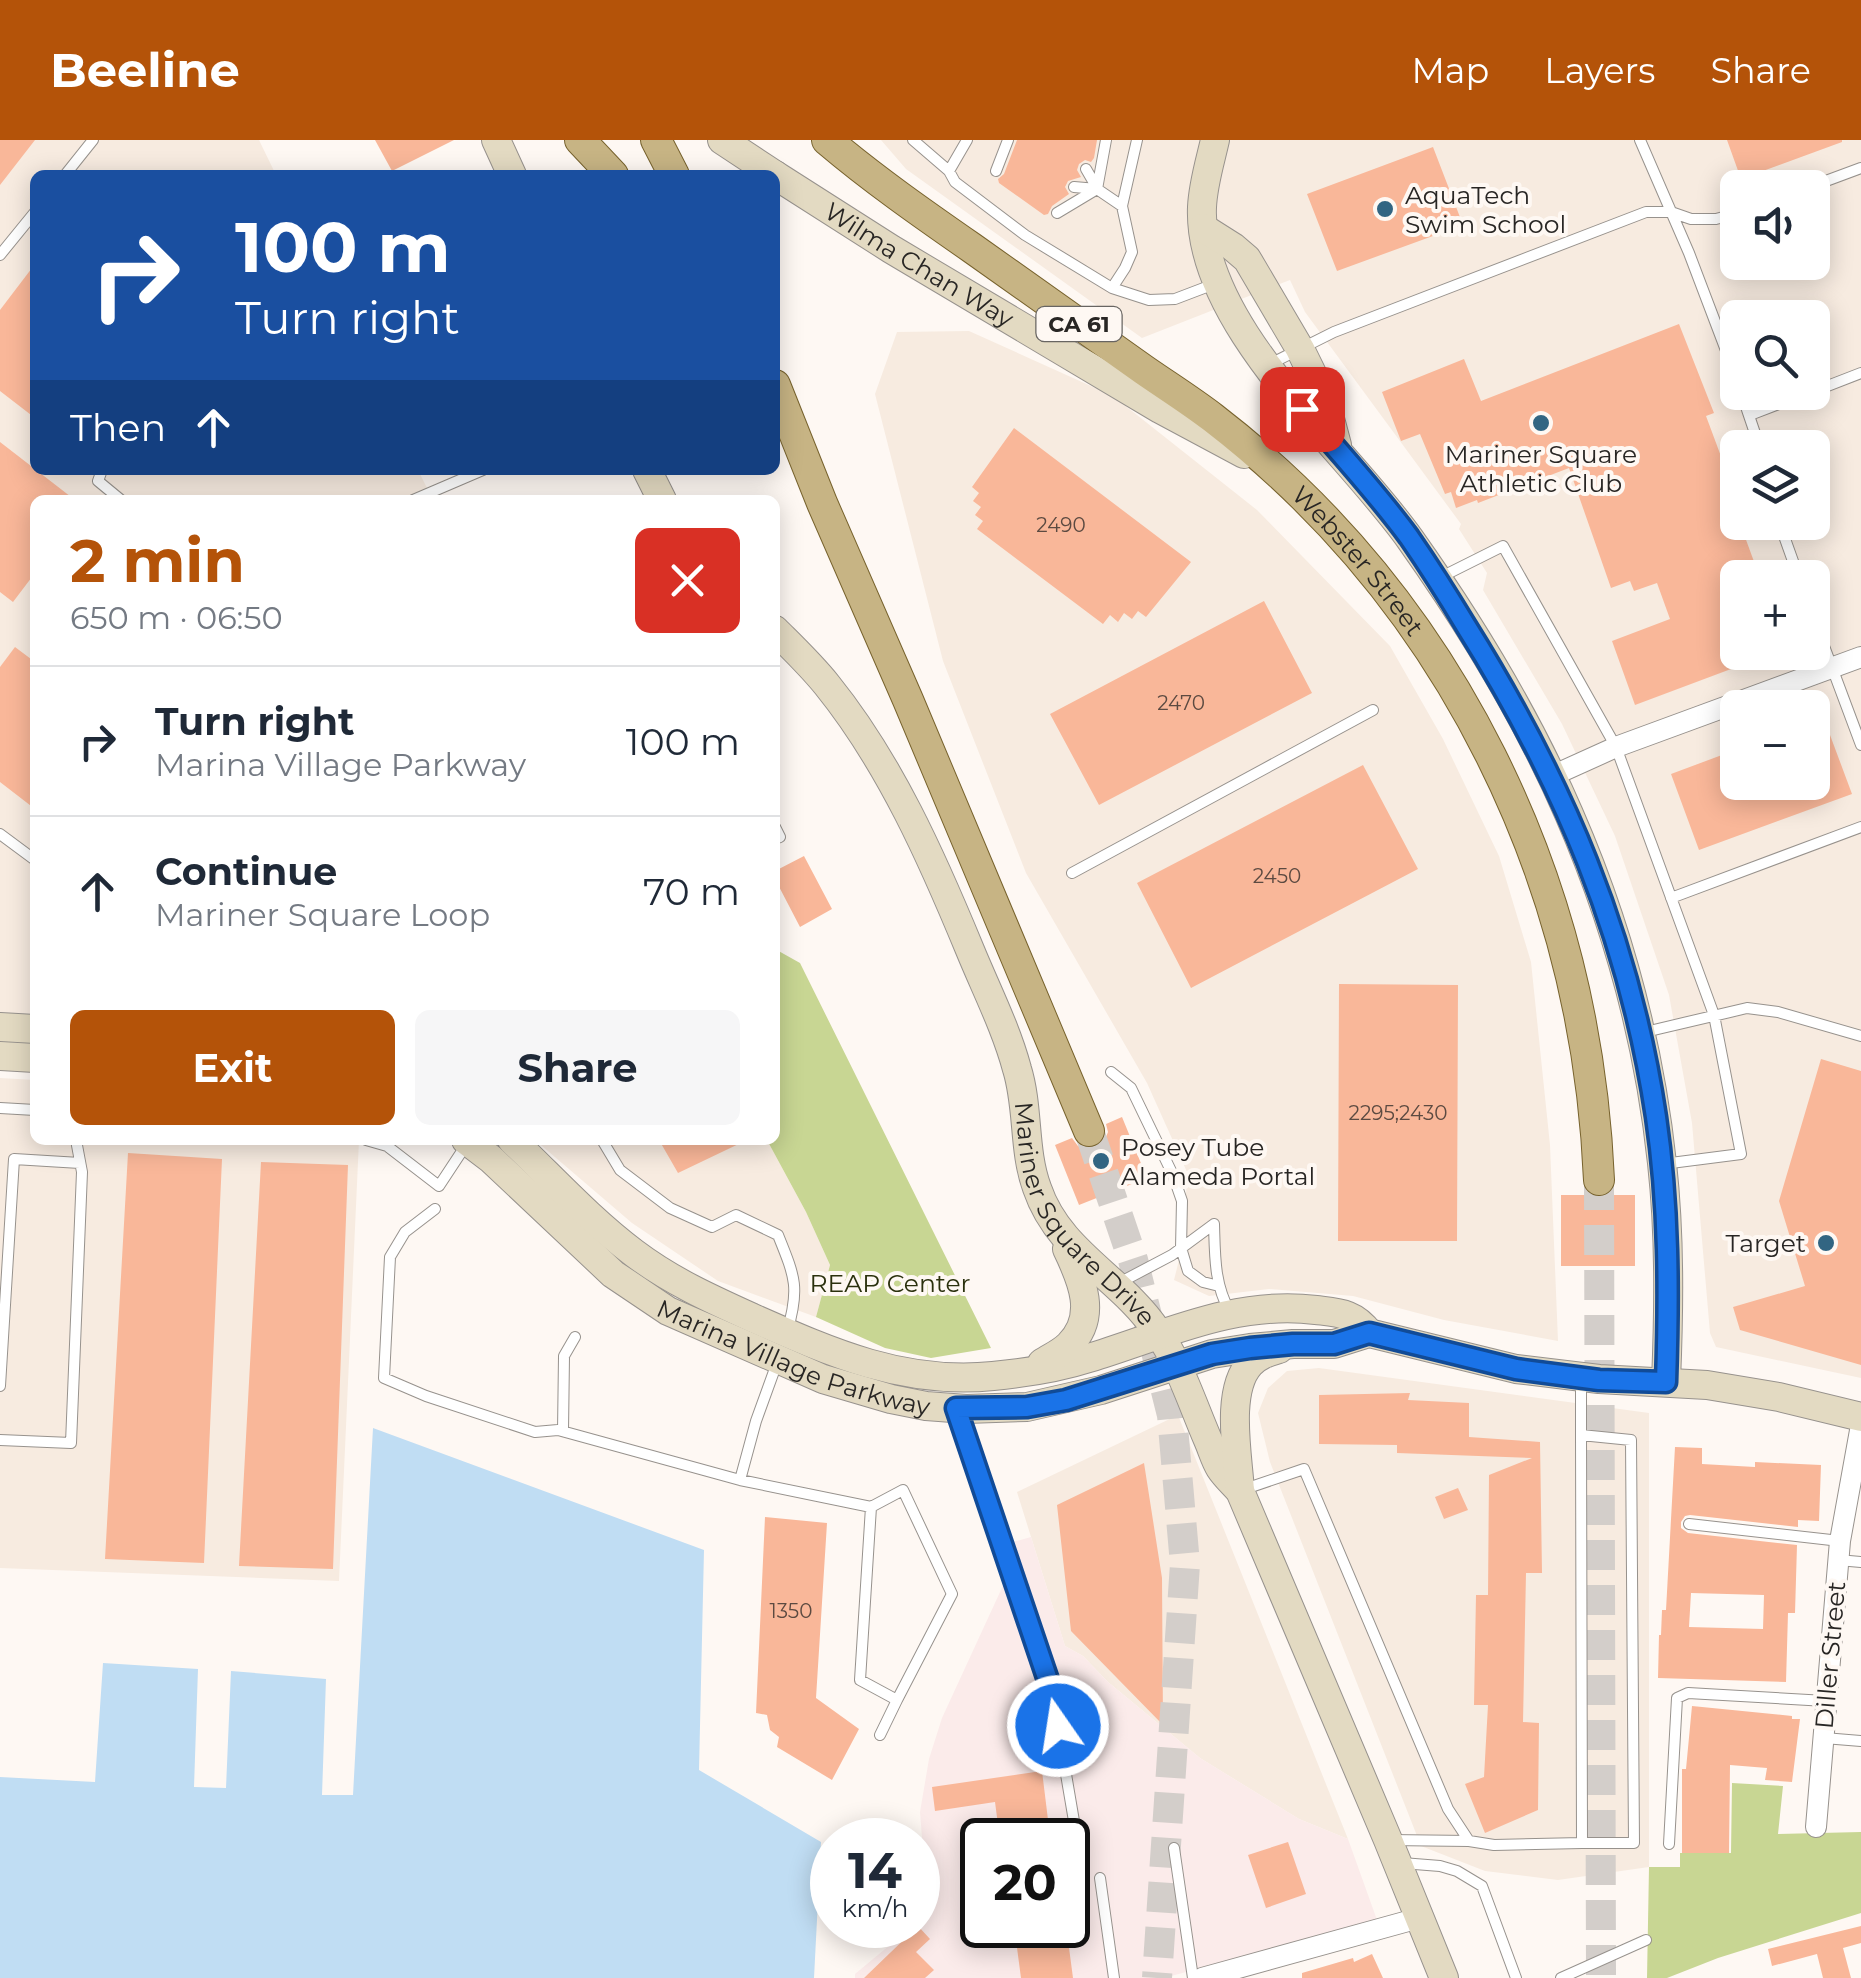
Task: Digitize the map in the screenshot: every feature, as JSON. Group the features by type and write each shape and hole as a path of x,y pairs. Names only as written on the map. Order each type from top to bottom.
{"main road":[{"path":"580,140 608,170"},
{"path":"656,140 671,170"},
{"name":"Webster Street","path":"827,140 879,182 1212,418 1276,471 1359,558 1414,628 1468,713 1509,792 1548,890 1570,969 1591,1082 1598,1180"},
{"path":"847,140 879,182"},
{"path":"780,398 1089,1132"},
{"path":"780,433 822,504"}],"street":[{"path":"496,140 510,170"},
{"name":"Wilma Chan Way","path":"722,140 767,170"},
{"path":"1215,140 1202,208 1216,283 1268,365 1409,537 1437,580 1507,692 1552,776 1602,897 1629,986 1656,1116 1669,1294 1666,1382"},
{"name":"Wilma Chan Way","path":"780,178 1160,409 1276,471"},
{"path":"1203,228 1247,259 1325,400 1338,451"},
{"name":"Mariner Square Drive","path":"780,635 847,711 878,759 927,851 1011,1048 1024,1102 1030,1161 1046,1212 1060,1234 1139,1308 1178,1364 1220,1468 1240,1491 1444,1978"},
{"path":"1552,776 1616,747 1861,657"},
{"path":"0,1027 30,1029"},
{"path":"0,1056 30,1058"},
{"name":"Marina Village Parkway","path":"473,1145 590,1253 668,1311 856,1390 926,1406 1027,1407 1066,1400 1208,1356 1250,1348 1334,1344 1369,1333 1358,1319 1332,1312 1276,1308 1230,1313 1092,1358 1030,1372 951,1379 866,1364 682,1286 609,1232 517,1145"},
{"path":"1030,1372 1065,1349 1083,1323 1085,1292 1060,1234"},
{"path":"1369,1333 1503,1366 1581,1378 1741,1390 1861,1421"},
{"path":"1240,1491 1235,1412 1241,1378 1251,1362 1266,1352 1293,1344"},
{"name":"Diller Street","path":"1816,1827 1839,1550 1861,1421"},
{"path":"1202,1978 1419,1918"}],"lane":[{"path":"69,170 94,140"},
{"path":"948,171 967,140"},
{"path":"1097,189 1106,140"},
{"path":"1112,288 1132,252 1122,206 1137,140"},
{"path":"1640,140 1720,334"},
{"path":"917,142 955,182 1025,234 1112,288 1149,300 1175,299 1216,283"},
{"path":"999,166 1010,142"},
{"path":"1096,154 1097,189"},
{"path":"1830,179 1861,168"},
{"path":"1086,169 1097,189 1122,206"},
{"path":"1074,187 1097,189"},
{"path":"1060,208 1097,189"},
{"path":"1268,365 1334,332 1646,212 1720,219"},
{"path":"0,255 30,218"},
{"path":"1830,385 1861,373"},
{"path":"1748,410 1755,430"},
{"path":"1750,415 1763,410"},
{"path":"100,475 98,482 115,495"},
{"path":"426,495 472,475"},
{"path":"1437,580 1503,546 1616,747 1714,1015 1742,1154 1662,1164"},
{"path":"1830,662 1861,745"},
{"path":"1072,873 1373,710"},
{"path":"1671,898 1861,827"},
{"path":"0,834 30,856"},
{"path":"1640,1034 1747,1008 1861,1036"},
{"path":"1111,1072 1131,1088 1174,1175 1182,1201 1181,1248 1188,1271 1203,1282 1219,1286"},
{"path":"0,1108 30,1110"},
{"path":"0,1440 71,1443 82,1172 77,1145"},
{"path":"384,1145 439,1186 465,1145"},
{"path":"605,1145 620,1170 670,1208 712,1228 736,1215 778,1235 790,1264 796,1290 740,1480"},
{"path":"0,1386 14,1159 80,1163"},
{"path":"435,1209 405,1232 390,1257 384,1378 535,1432 563,1432 740,1480 871,1506 903,1490 952,1594 880,1736"},
{"path":"1114,1285 1181,1248 1214,1224 1215,1274 1230,1313"},
{"path":"563,1432 564,1356 575,1337"},
{"path":"1581,1378 1582,1842"},
{"path":"956,1408 1052,1692 1074,1818"},
{"path":"1392,1852 1469,1841 1494,1845 1634,1843 1631,1440 1581,1435"},
{"path":"1240,1491 1304,1469 1448,1809 1469,1841"},
{"path":"871,1506 860,1680 897,1700"},
{"path":"1688,1524 1839,1550 1861,1562"},
{"path":"1669,1844 1677,1698 1688,1693 1826,1701"},
{"path":"1823,1738 1861,1741"},
{"path":"1174,1848 1193,1978"},
{"path":"1392,1852 1457,1871 1482,1886 1516,1978"},
{"path":"1100,1878 1114,1978"},
{"path":"1561,1978 1646,1940"}],"shaded area":[{"path":"0,140 259,140 274,170 30,170 30,475 420,475 430,495 30,495 30,1014 0,1013"},
{"path":"881,140 1861,140 1861,1378 1716,1347 1710,1333 1692,1123 1669,995 1615,836 1562,724 1483,590 1487,573 1459,529 1461,524 1305,312 1290,280 1142,338 906,169"},
{"path":"969,331 1113,396 1257,510 1390,646 1443,739 1499,856 1531,962 1550,1145 1558,1341 1444,1320 1353,1296 1269,1289 1209,1296 1174,1280 1184,1240 1187,1172 1147,1083 1026,873 943,661 875,394 897,332"},
{"path":"0,1078 30,1080 30,1145 359,1145 339,1581 0,1568"},
{"path":"541,1145 770,1145 830,1265 816,1317 718,1281 632,1223"},
{"path":"1319,1368 1649,1413 1649,1867 1558,1880 1485,1871 1421,1846 1270,1462 1258,1413 1268,1388 1287,1371"},
{"path":"1178,1415 1348,1839 1299,1819 1200,1758 1108,1682 1083,1656 1065,1646 1017,1492"},
{"path":"1031,1537 1065,1646 1083,1656 1108,1682 1200,1758 1299,1819 1348,1839 1377,1920 1164,1978 855,1978 886,1948 940,1948 940,1818 920,1818 920,1812 929,1759 942,1718 1006,1579 991,1548"}],"green space":[{"name":"REAP Center","path":"780,952 800,963 991,1348 931,1358 885,1348 816,1317 830,1265 770,1145 780,1145"},
{"path":"1732,1783 1783,1786 1778,1834 1861,1832 1861,1913 1667,1978 1647,1978 1649,1867 1680,1867 1680,1853 1731,1853"}],"water":[{"path":"373,1428 704,1550 699,1770 810,1836 810,1948 816,1948 814,1978 0,1978 0,1777 95,1782 103,1663 198,1669 194,1787 226,1788 231,1671 326,1679 322,1795 353,1795"}],"building":[{"path":"0,140 35,140 0,185"},
{"path":"375,140 454,140 394,170"},
{"path":"1017,140 1097,140 1094,158 1079,164 1081,177 1068,181 1065,187 1069,194 1052,206 1048,214 999,183"},
{"path":"1727,140 1842,140 1766,170 1738,170"},
{"name":"AquaTech Swim School","path":"1433,147 1463,225 1337,271 1307,194"},
{"path":"30,271 30,414 0,391 0,310"},
{"path":"1679,324 1714,413 1706,416 1720,454 1720,540 1746,540 1753,560 1720,560 1720,670 1728,670 1635,705 1612,641 1670,619 1657,583 1634,591 1630,581 1611,588 1569,468 1456,508 1451,492 1445,494 1420,434 1401,441 1382,392 1464,359 1481,401"},
{"path":"1014,428 1191,562 1146,617 1138,611 1132,619 1124,613 1118,622 1110,615 1103,624 977,529 983,521 975,515 981,507 973,501 979,493 972,487"},
{"path":"0,442 30,465 30,475 43,475 69,495 30,495 30,580 13,602 0,592"},
{"path":"1264,601 1312,693 1099,805 1050,714"},
{"path":"15,647 30,658 30,805 0,782 0,667"},
{"path":"1830,735 1852,794 1699,850 1671,774 1720,756 1720,800 1830,800"},
{"path":"1363,765 1418,869 1191,988 1137,883"},
{"path":"804,856 832,909 800,927 780,889 780,868"},
{"path":"1339,984 1458,985 1457,1241 1338,1241"},
{"name":"Target","path":"1821,1059 1861,1071 1861,1365 1740,1330 1733,1307 1805,1286 1779,1201"},
{"name":"Posey Tube Alameda Portal","path":"1122,1117 1147,1178 1079,1205 1055,1145 1072,1138 1078,1146 1095,1149 1104,1142 1106,1124"},
{"path":"662,1145 737,1145 678,1173"},
{"path":"128,1153 222,1159 204,1563 105,1559"},
{"path":"261,1162 348,1165 333,1569 239,1566"},
{"path":"1561,1195 1600,1199 1635,1195 1635,1266 1561,1266"},
{"path":"1410,1393 1408,1400 1469,1403 1469,1437 1540,1442 1542,1573 1526,1573 1523,1722 1539,1723 1538,1810 1485,1833 1465,1784 1484,1777 1488,1705 1474,1705 1476,1595 1488,1595 1489,1475 1532,1458 1397,1453 1397,1445 1319,1444 1319,1395"},
{"path":"1675,1447 1702,1448 1702,1464 1821,1465 1819,1521 1798,1520 1798,1527 1690,1515 1681,1522 1681,1528 1688,1533 1797,1545 1795,1613 1788,1613 1786,1682 1658,1678 1659,1635 1662,1610 1666,1610","holes":["1691,1593 1764,1595 1763,1629 1689,1627"]},
{"path":"1144,1463 1162,1578 1163,1725 1071,1631 1057,1505"},
{"path":"1458,1488 1468,1510 1444,1519 1435,1497"},
{"path":"765,1517 827,1523 816,1698 859,1729 832,1780 777,1747 779,1737 770,1730 767,1715 756,1713"},
{"path":"1692,1706 1800,1719 1792,1782 1765,1780 1767,1768 1730,1765 1729,1853 1682,1853 1682,1769 1686,1769"},
{"path":"1042,1771 1048,1818 997,1818 995,1802 935,1811 932,1787"},
{"path":"1288,1842 1306,1894 1266,1908 1248,1855"},
{"path":"1861,1926 1861,1943 1843,1948 1851,1978 1823,1978 1817,1954 1772,1966 1768,1949"},
{"path":"895,1948 920,1948 916,1952 934,1970 925,1978 864,1978"},
{"path":"1017,1948 1069,1948 1073,1978 1021,1978"},
{"path":"1372,1954 1383,1978 1302,1978 1302,1973 1353,1958 1354,1962"}],"tunnel":[{"path":"1089,1131 1133,1260 1172,1415 1185,1564 1157,1978"},
{"path":"1599,1180 1601,1978"}],"place":[{"name":"AquaTech Swim School","path":"1385,209"},
{"name":"Mariner Square Athletic Club","path":"1541,423"},
{"name":"Posey Tube Alameda Portal","path":"1101,1161"},
{"name":"Target","path":"1826,1243"}],"route":[{"path":"1058,1726 1052,1692 956,1408 1027,1407 1066,1400 1212,1354 1293,1344 1334,1344 1369,1333 1516,1369 1599,1380 1666,1382 1668,1247 1656,1116 1629,986 1586,853 1529,732 1437,580 1409,537 1302,409"}]}
